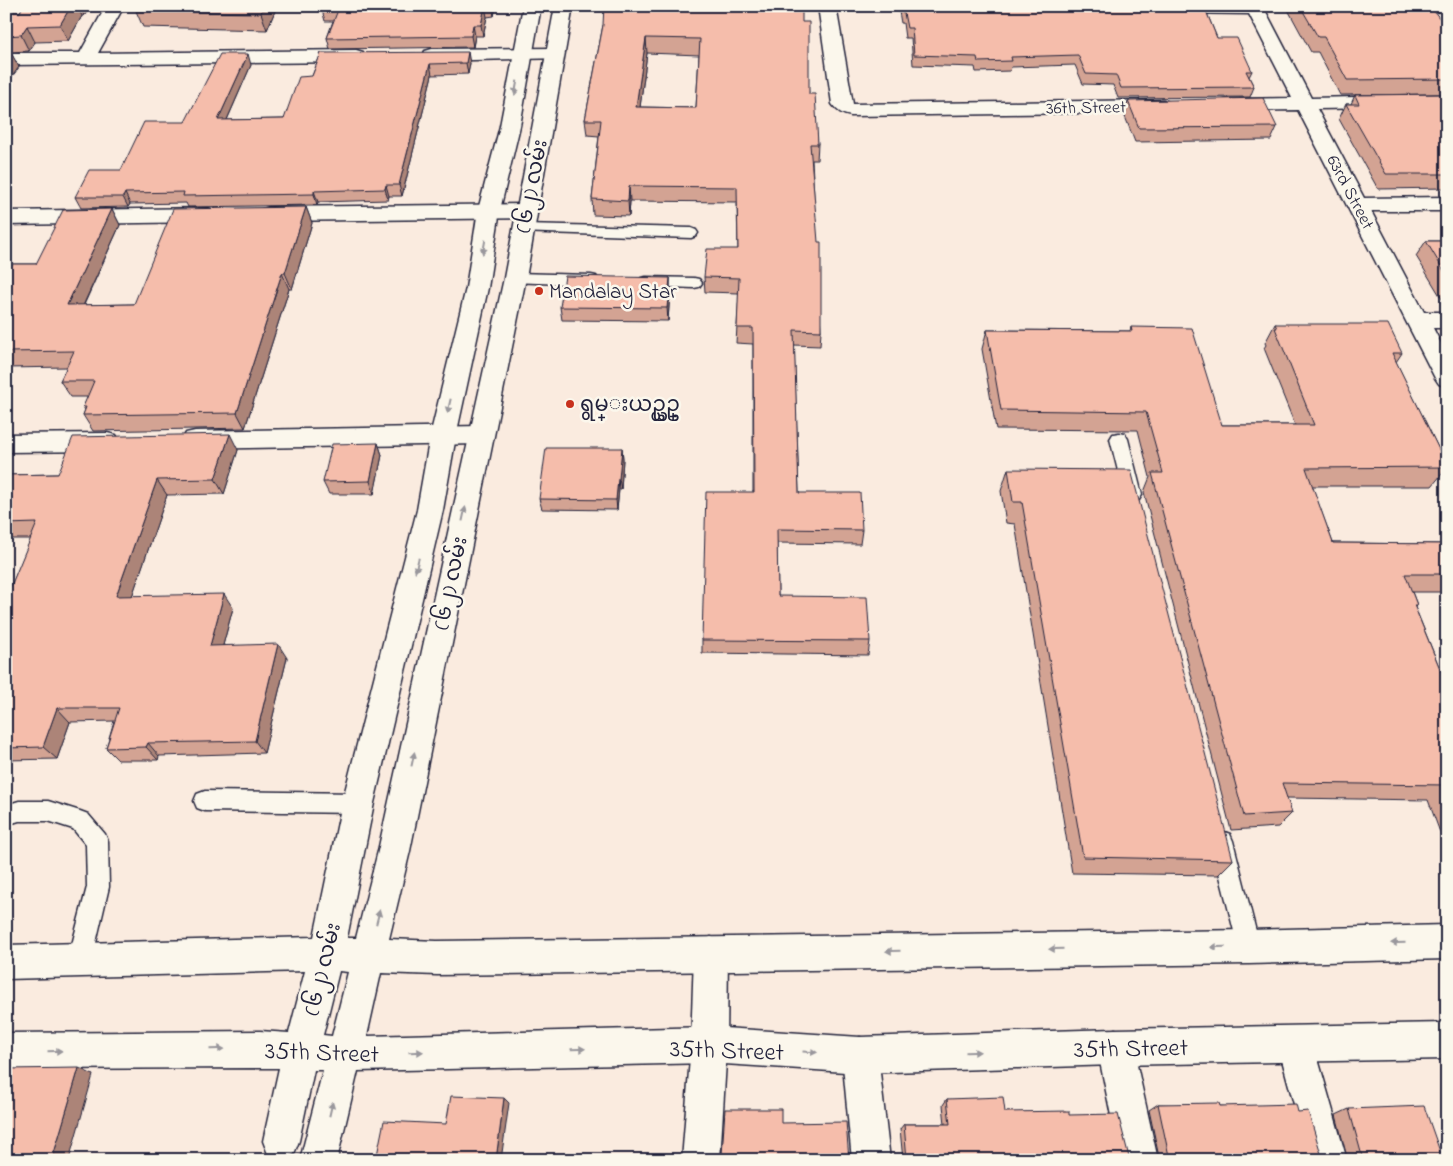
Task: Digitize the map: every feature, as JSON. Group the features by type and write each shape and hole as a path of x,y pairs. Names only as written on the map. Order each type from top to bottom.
{"main road":[{"path":"86,58 115,6"},
{"name":"(၆၂) လမ်း","path":"281,1141 327,954 358,803 430,510 442,436 476,288 489,210 510,126 532,6"},
{"name":"(၆၂) လမ်း","path":"320,1156 394,851 514,278 564,6"},
{"name":"36th Street","path":"827,6 842,104 851,110 1176,106"},
{"path":"1149,8 1255,8"},
{"name":"63rd Street","path":"1255,8 1447,378"},
{"path":"413,55 555,54"},
{"path":"6,59 374,56"},
{"path":"1206,105 1447,101"},
{"path":"1357,205 1447,204"},
{"path":"253,214 489,210 525,220"},
{"path":"6,218 223,214"},
{"path":"1418,320 1447,320"},
{"path":"175,440 481,435"},
{"path":"6,443 125,441"},
{"path":"6,962 327,954 437,958 1445,946"},
{"path":"701,1160 709,1046 711,954"},
{"name":"35th Street","path":"6,1051 260,1049 344,1054 709,1046 860,1055 1115,1047 1447,1041"},
{"path":"1296,1045 1328,1160"},
{"path":"1115,1047 1139,1160"},
{"path":"860,1055 871,1160"}],"lane":[{"path":"525,220 691,232"},
{"path":"514,278 604,280"},
{"path":"634,282 694,283"},
{"path":"1120,439 1139,517"},
{"path":"205,801 358,803"},
{"path":"6,815 19,811 48,811 80,821 97,841 98,887 80,960"},
{"path":"1218,823 1249,947"}],"building":[{"path":"23,6 71,6 60,25 27,26 21,35 6,36 6,14 20,12"},
{"path":"138,6 264,6 261,13 136,11"},
{"path":"323,6 485,6 481,25 473,25 471,36 327,38 338,10 322,10"},
{"path":"604,6 802,6 802,22 809,22 809,94 815,94 818,144 810,144 818,242 821,242 821,331 794,330 799,493 860,493 862,530 777,529 778,596 867,597 870,641 702,640 706,492 754,492 753,328 737,328 739,278 704,277 707,249 738,249 737,187 629,186 628,201 592,199 601,120 585,120 603,25","holes":["646,38 700,39 696,108 636,107"]},
{"path":"901,6 1204,6 1217,38 1237,38 1252,71 1246,71 1254,87 1121,88 1116,75 1086,74 1078,55 1011,57 1012,61 978,62 977,57 914,55 912,28 907,28"},
{"path":"1300,6 1430,6 1447,28 1447,79 1347,80 1324,37 1318,37"},
{"path":"468,52 466,63 430,64 399,185 386,185 385,189 314,191 314,194 183,196 184,192 125,193 123,197 75,197 89,170 121,170 144,122 185,122 220,54 248,54 218,120 284,119 299,77 312,76 321,53"},
{"path":"1447,94 1447,174 1386,174 1346,104 1359,104 1355,95"},
{"path":"1263,98 1277,127 1139,128 1128,101"},
{"path":"306,207 285,273 282,273 237,413 83,415 86,407 83,407 94,381 60,381 74,351 6,352 6,264 36,264 63,210 112,209 67,305 134,304 173,209"},
{"path":"1426,241 1447,241 1447,276"},
{"path":"565,276 670,278 667,308 560,307"},
{"path":"1275,324 1388,324 1402,353 1392,353 1447,466 1306,468 1333,543 1447,544 1447,574 1405,574 1417,605 1414,605 1447,686 1447,787 1446,785 1282,783 1292,813 1244,816 1152,473 1163,473 1146,412 1001,410 987,330 1132,331 1131,327 1192,328 1222,425 1314,425"},
{"path":"230,434 215,479 157,480 116,596 224,594 210,646 278,644 255,741 148,743 146,747 106,748 119,708 57,708 43,747 6,748 6,598 37,523 6,524 6,475 58,474 73,437"},
{"path":"378,443 370,481 323,482 332,444"},
{"path":"546,448 622,448 616,500 539,499"},
{"path":"1008,469 1131,470 1233,860 1083,857 1022,502 1013,502"},
{"path":"79,1068 52,1160 6,1160 6,1069"},
{"path":"451,1096 504,1098 496,1160 376,1160 384,1121 446,1124"},
{"path":"1003,1097 1005,1112 1069,1111 1069,1115 1118,1114 1129,1157 1169,1156 1158,1104 1219,1103 1220,1106 1296,1104 1298,1112 1308,1111 1322,1157 1362,1156 1349,1109 1424,1106 1443,1160 907,1160 904,1124 950,1124 947,1099"},
{"path":"725,1109 781,1109 781,1123 846,1122 849,1160 715,1160 715,1157 722,1155"}],"place":[{"name":"Mandalay Star","path":"539,291"},
{"name":"ရွမ္းယဥ္ယဥ္","path":"570,404"}]}
